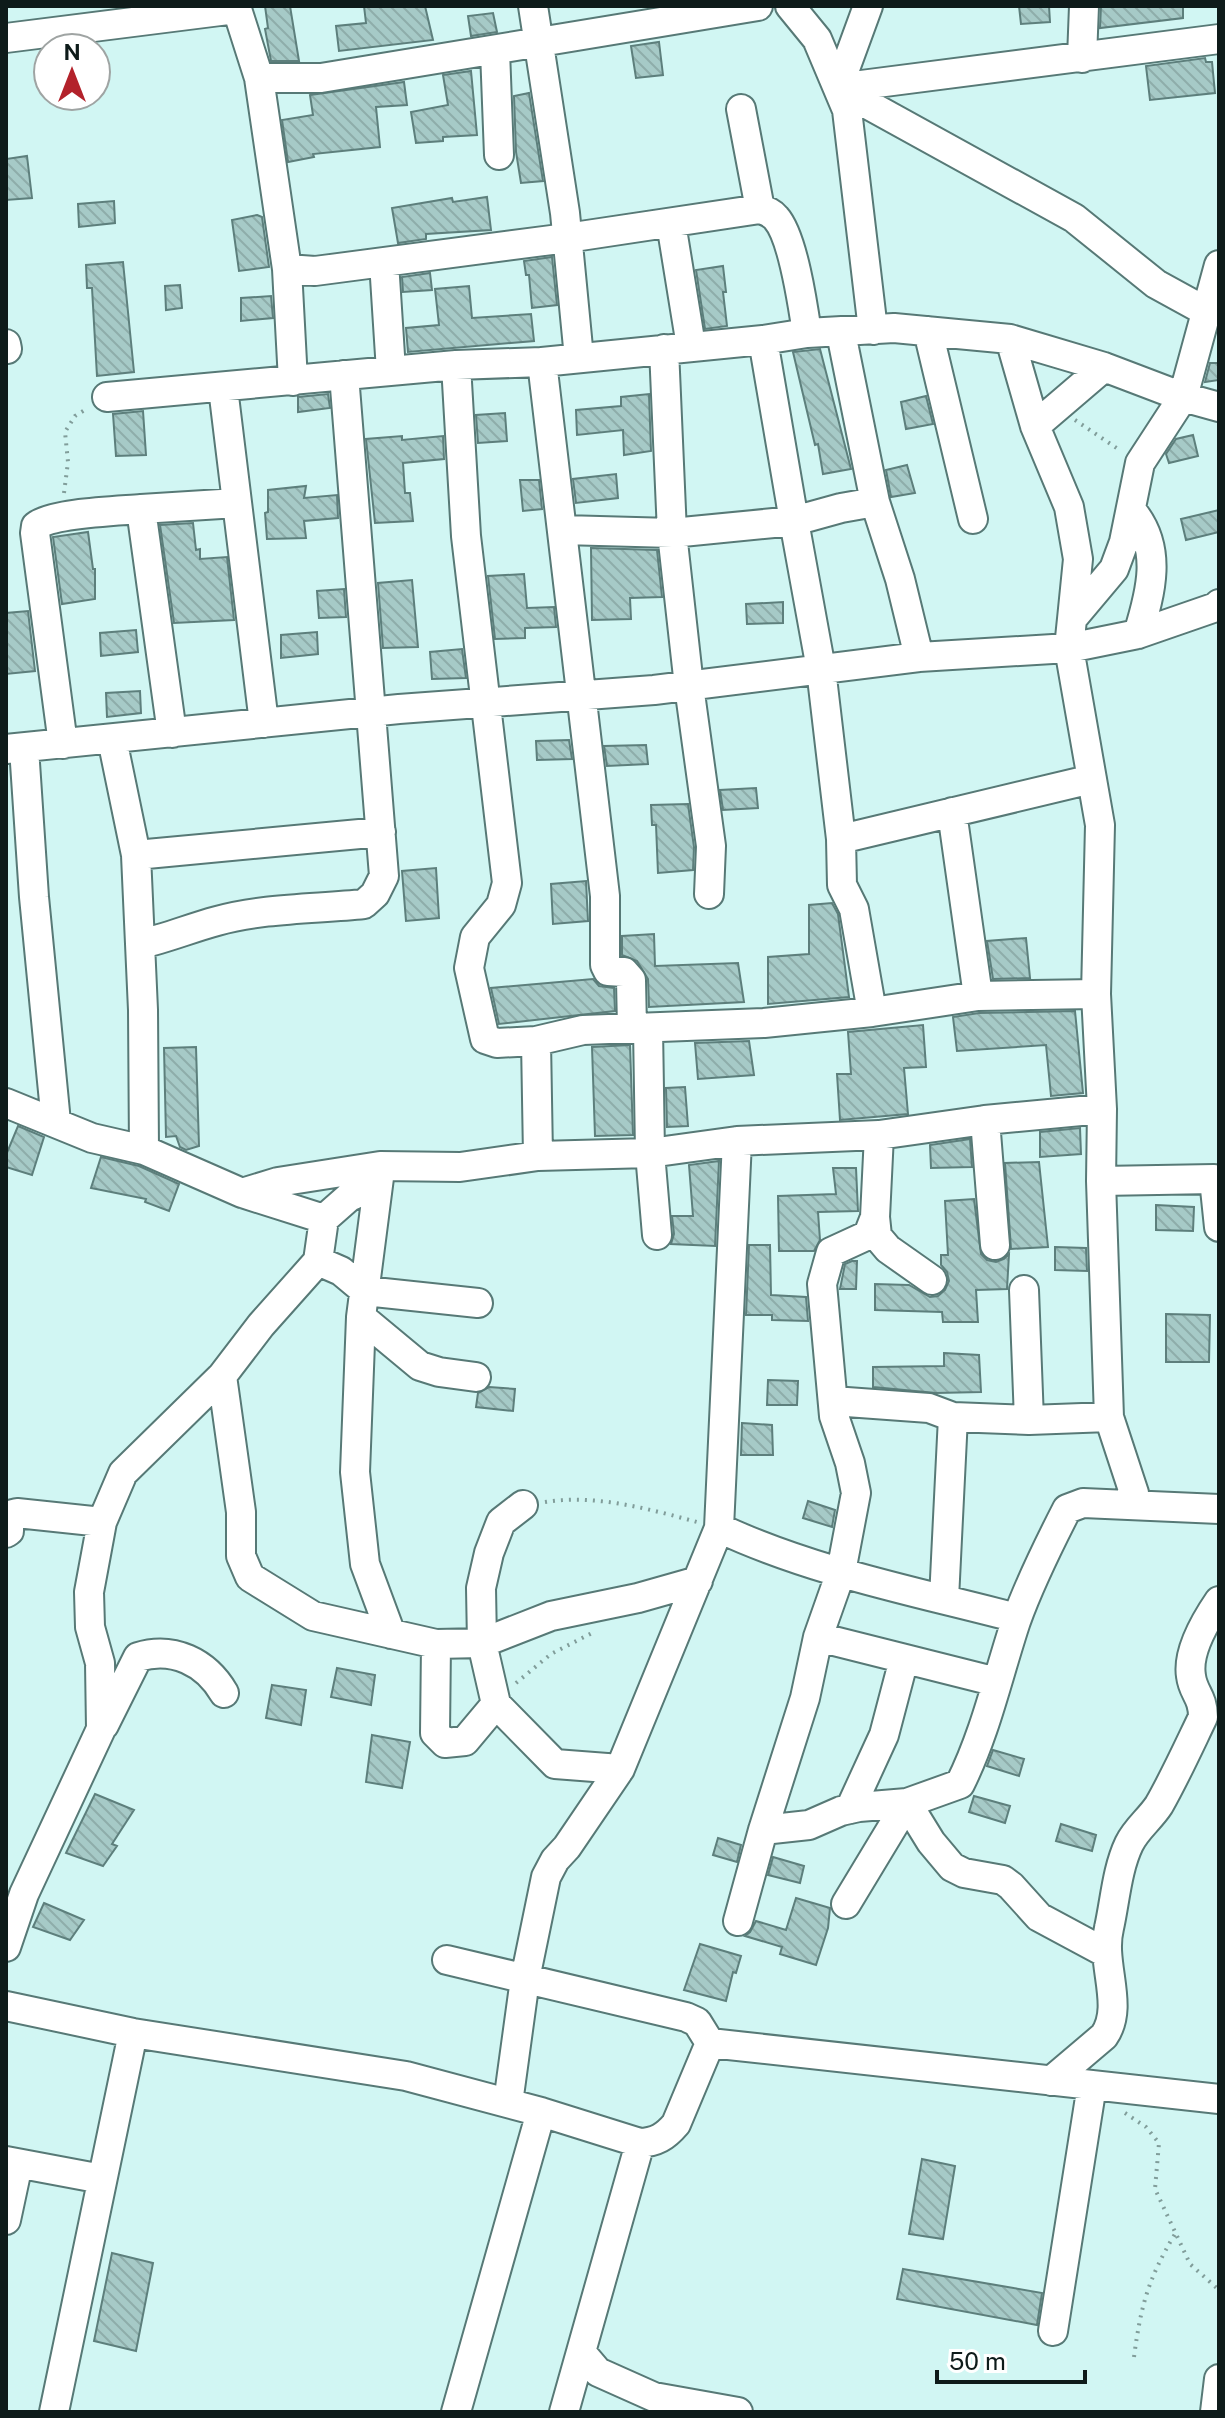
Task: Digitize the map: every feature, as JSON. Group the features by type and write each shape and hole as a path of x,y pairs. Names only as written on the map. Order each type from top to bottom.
{"street":[{"path":"533,6 567,238 579,358"},
{"path":"259,78 321,78 758,6"},
{"path":"790,6 817,39 847,110 873,330"},
{"path":"838,88 868,6"},
{"path":"1082,58 1084,6"},
{"path":"6,38 236,7 259,78 287,269 293,381"},
{"path":"838,88 1219,39"},
{"path":"495,51 499,155"},
{"path":"838,88 1074,218 1156,284 1207,312"},
{"path":"741,109 760,209"},
{"path":"287,269 315,271 760,209 772,213 780,221 797,271 807,333"},
{"path":"671,223 678,348 672,533 711,846 709,894"},
{"path":"384,262 391,371"},
{"path":"1072,619 1114,569 1132,511 1140,463 1183,397 1219,265"},
{"path":"107,397 456,365 542,362 807,333 894,328 1010,339 1104,367 1219,407"},
{"path":"928,331 973,519"},
{"path":"841,333 875,502 900,579 919,657"},
{"path":"1010,339 1046,417 1069,507 1078,559 1069,648 1100,825 1096,994 1102,1109 1101,1181 1109,1417 1134,1493 1135,1505"},
{"path":"763,340 821,669 841,839 842,885 854,909 872,1012"},
{"path":"542,362 584,695 605,896 605,965 608,971 624,972 631,980 640,1028 657,1235"},
{"path":"456,365 457,428 466,536 507,883 501,905 475,937 469,968 485,1039 497,1043 536,1041 583,1030 764,1023 872,1012 978,996 1096,994"},
{"path":"1046,417 1104,367"},
{"path":"141,944 218,921 258,913 364,904 375,894 384,876 344,375"},
{"path":"223,388 264,723"},
{"path":"563,530 672,533 794,521 875,502"},
{"path":"63,744 36,526 43,520 57,518 237,503"},
{"path":"141,509 172,733"},
{"path":"1132,511 1150,539 1152,572 1138,634"},
{"path":"56,1122 34,897 15,748 370,712 689,686 919,657 1069,648 1138,634 1219,604"},
{"path":"112,739 136,855 141,944 144,1150"},
{"path":"841,839 1092,779"},
{"path":"952,812 978,996"},
{"path":"136,855 381,832"},
{"path":"536,1041 538,1156"},
{"path":"6,1103 92,1138 144,1150 242,1193 324,1219"},
{"path":"242,1193 278,1182 460,1167 538,1156 650,1153 737,1141 879,1135 985,1120 1102,1109"},
{"path":"985,1120 995,1245"},
{"path":"879,1135 877,1236 888,1249 932,1280"},
{"path":"508,2103 525,1979 546,1877 620,1769 719,1528 737,1141"},
{"path":"101,1729 100,1663 90,1627 89,1592 102,1522 123,1473 222,1376 261,1325 318,1261 324,1219 379,1175"},
{"path":"379,1175 363,1304 355,1472 365,1564 391,1634"},
{"path":"1101,1181 1214,1179 1219,1227"},
{"path":"738,1921 763,1830 800,1717 818,1637 841,1572 856,1493 850,1463 837,1431 822,1284 831,1252 868,1235 875,1217"},
{"path":"318,1261 341,1271 363,1304 420,1366 476,1377"},
{"path":"1024,1290 1029,1420"},
{"path":"363,1304 478,1303"},
{"path":"222,1376 241,1512 241,1556 250,1577 313,1616 436,1644 482,1643 551,1616 638,1598 698,1581"},
{"path":"833,1401 929,1408 953,1417 1029,1420 1109,1417"},
{"path":"944,1599 953,1417"},
{"path":"763,1830 795,1828 850,1809 907,1803 960,1784 976,1752 1017,1618 1067,1509 1083,1503 1219,1509"},
{"path":"523,1505 501,1522 489,1553 481,1588 482,1643 496,1704 555,1764 620,1769"},
{"path":"6,1533 9,1531 9,1515 17,1513 102,1522"},
{"path":"719,1528 747,1541 841,1572 1017,1618"},
{"path":"1051,2081 1104,2036 1110,2027 1113,1998 1106,1953 1110,1922 1130,1842 1158,1807 1203,1717 1203,1701 1191,1679 1190,1660 1219,1601"},
{"path":"818,1637 997,1682"},
{"path":"436,1644 435,1733 445,1743 465,1741 496,1704"},
{"path":"6,1947 15,1889 138,1657 151,1653 173,1654 203,1666 224,1693"},
{"path":"850,1809 884,1735 904,1659"},
{"path":"907,1803 931,1842 952,1867 964,1873 1003,1880 1034,1914 1106,1953"},
{"path":"846,1904 907,1803"},
{"path":"447,1960 686,2017 697,2022 710,2043"},
{"path":"7,2008 133,2033 406,2076 541,2112 640,2143 653,2142 667,2135 676,2124 710,2043"},
{"path":"54,2412 133,2033"},
{"path":"710,2043 1219,2099"},
{"path":"1053,2331 1092,2085"},
{"path":"456,2412 541,2112"},
{"path":"564,2412 640,2143"},
{"path":"6,2220 12,2163 102,2179"},
{"path":"581,2352 598,2372 654,2397 738,2412"},
{"path":"1215,2412 1219,2379"}],"path":[{"path":"57,518 65,490 68,462 65,432 75,416 107,397"},
{"path":"1046,417 1140,463"},
{"path":"523,1505 558,1500 633,1505 719,1528"},
{"path":"496,1704 521,1677 551,1654 597,1630"},
{"path":"1114,2113 1125,2113 1146,2127 1159,2143 1155,2189 1190,2264 1219,2290"},
{"path":"1134,2357 1141,2308 1157,2265 1175,2234"}],"building":[{"path":"265,6 290,6 299,61 271,61 265,29 268,28"},
{"path":"364,6 425,6 433,40 339,51 336,26 366,23"},
{"path":"1019,6 1049,6 1050,22 1021,24"},
{"path":"1101,6 1183,6 1183,18 1100,28"},
{"path":"493,13 497,32 471,36 468,16"},
{"path":"659,42 663,75 636,78 631,46"},
{"path":"1205,58 1206,62 1212,62 1215,93 1150,100 1146,66"},
{"path":"471,71 477,135 443,137 443,141 416,143 411,112 448,105 443,75"},
{"path":"404,82 407,105 376,107 380,147 313,154 314,157 288,162 282,120 313,115 310,95"},
{"path":"529,93 543,181 521,183 516,152 514,96"},
{"path":"27,156 32,198 6,200 6,159"},
{"path":"487,197 491,230 426,234 426,239 398,243 392,208 452,198 453,202"},
{"path":"114,201 115,223 79,227 78,204"},
{"path":"257,215 262,217 269,267 239,271 232,220"},
{"path":"552,257 557,305 532,308 529,275 526,275 524,261"},
{"path":"123,262 134,372 97,376 92,288 87,288 86,265"},
{"path":"723,266 727,326 705,329 696,270"},
{"path":"430,273 432,290 403,292 402,277"},
{"path":"180,285 182,308 166,310 165,286"},
{"path":"469,286 472,318 531,314 534,341 408,352 406,328 439,325 435,289"},
{"path":"271,296 273,318 241,321 241,298"},
{"path":"820,349 851,469 823,474 793,352"},
{"path":"1210,363 1219,363 1219,380 1205,382"},
{"path":"328,394 330,408 298,412 298,397"},
{"path":"649,394 651,451 624,455 623,430 577,435 576,410 621,406 621,397"},
{"path":"926,396 933,424 906,429 901,402"},
{"path":"143,411 146,455 116,456 113,414"},
{"path":"505,413 507,441 478,443 476,415"},
{"path":"1193,435 1198,456 1169,463 1166,454 1176,439"},
{"path":"402,436 402,440 443,436 444,459 403,463 405,493 410,493 413,521 375,523 366,439"},
{"path":"907,465 915,493 891,497 886,470"},
{"path":"616,474 618,498 576,503 573,479"},
{"path":"520,480 539,480 542,509 523,511"},
{"path":"306,486 304,498 337,495 338,518 304,521 306,538 267,539 265,513 268,512 268,490"},
{"path":"1219,510 1219,532 1186,540 1181,519"},
{"path":"193,523 200,559 227,557 234,620 174,623 160,525"},
{"path":"88,532 95,569 95,599 62,604 53,537"},
{"path":"591,548 657,550 662,597 630,598 631,619 592,620"},
{"path":"524,574 527,608 554,607 556,627 525,628 525,638 495,639 488,576"},
{"path":"412,580 418,647 383,648 378,583"},
{"path":"344,589 346,617 319,618 317,591"},
{"path":"783,602 783,623 747,624 746,604"},
{"path":"28,611 35,671 6,674 6,613"},
{"path":"136,630 138,652 101,656 100,633"},
{"path":"317,632 318,654 281,658 281,635"},
{"path":"462,649 466,678 432,679 430,652"},
{"path":"140,691 141,713 107,717 106,693"},
{"path":"569,740 572,759 537,760 536,741"},
{"path":"646,745 648,764 607,766 604,746"},
{"path":"756,788 758,808 723,810 720,790"},
{"path":"688,804 694,847 693,870 658,873 656,825 652,825 651,805"},
{"path":"436,868 439,918 406,921 402,871"},
{"path":"586,881 588,921 553,924 551,884"},
{"path":"832,903 838,914 849,997 768,1004 768,957 809,954 809,905"},
{"path":"654,934 655,966 738,963 744,1002 649,1007 648,979 637,961 622,955 622,936"},
{"path":"1026,938 1030,978 993,979 987,941"},
{"path":"593,979 599,986 614,988 615,1011 499,1024 491,988"},
{"path":"1075,1011 1083,1093 1051,1096 1046,1045 957,1051 953,1017 979,1013"},
{"path":"923,1025 926,1067 904,1068 908,1114 840,1120 837,1074 851,1074 848,1032"},
{"path":"749,1041 754,1075 698,1079 695,1043"},
{"path":"630,1045 633,1135 595,1136 592,1047"},
{"path":"196,1047 199,1146 186,1150 180,1147 176,1136 166,1137 164,1048"},
{"path":"685,1087 688,1126 667,1127 666,1088"},
{"path":"18,1126 44,1137 32,1175 6,1167 6,1155"},
{"path":"1080,1128 1081,1154 1040,1157 1040,1132"},
{"path":"970,1139 972,1167 931,1168 930,1145"},
{"path":"101,1157 139,1166 179,1184 169,1211 145,1202 146,1199 91,1188"},
{"path":"719,1161 715,1246 671,1244 674,1234 672,1216 693,1216 689,1165"},
{"path":"1039,1162 1048,1247 1011,1249 1005,1163"},
{"path":"833,1168 856,1168 858,1211 818,1212 820,1240 814,1251 779,1251 778,1196 836,1194"},
{"path":"974,1199 981,1254 987,1260 996,1262 1009,1254 1007,1289 976,1290 978,1322 943,1322 942,1312 875,1310 875,1284 909,1285 930,1297 938,1296 945,1290 949,1281 941,1265 941,1255 948,1255 945,1201"},
{"path":"1156,1205 1194,1207 1193,1231 1156,1230"},
{"path":"749,1245 770,1245 771,1295 806,1297 808,1321 772,1320 772,1315 746,1315"},
{"path":"1055,1247 1086,1248 1087,1271 1055,1270"},
{"path":"857,1261 856,1289 840,1289 845,1264"},
{"path":"1166,1314 1210,1315 1209,1362 1166,1362"},
{"path":"944,1353 979,1355 981,1392 936,1393 873,1387 873,1367 944,1366"},
{"path":"768,1380 798,1381 797,1405 767,1405"},
{"path":"489,1387 515,1389 513,1411 476,1407 478,1393"},
{"path":"742,1423 772,1425 773,1455 741,1455"},
{"path":"808,1501 835,1510 832,1527 803,1518"},
{"path":"337,1668 375,1675 371,1705 331,1697"},
{"path":"272,1685 306,1690 301,1725 266,1718"},
{"path":"372,1735 410,1742 402,1788 366,1782"},
{"path":"993,1750 1024,1759 1019,1776 987,1766"},
{"path":"95,1794 134,1810 112,1844 117,1846 103,1866 66,1853"},
{"path":"974,1796 1010,1806 1005,1823 969,1812"},
{"path":"1061,1824 1096,1835 1092,1851 1056,1841"},
{"path":"718,1838 741,1845 737,1862 713,1855"},
{"path":"773,1857 804,1866 800,1883 768,1875"},
{"path":"796,1898 830,1908 828,1928 816,1965 780,1954 782,1947 745,1936 756,1921 786,1930"},
{"path":"44,1903 84,1920 70,1940 33,1927"},
{"path":"700,1944 741,1956 736,1973 733,1972 726,2001 684,1990"},
{"path":"922,2159 955,2166 943,2239 909,2234"},
{"path":"112,2253 153,2263 136,2351 94,2341"},
{"path":"903,2269 1042,2293 1037,2325 897,2299"}]}
